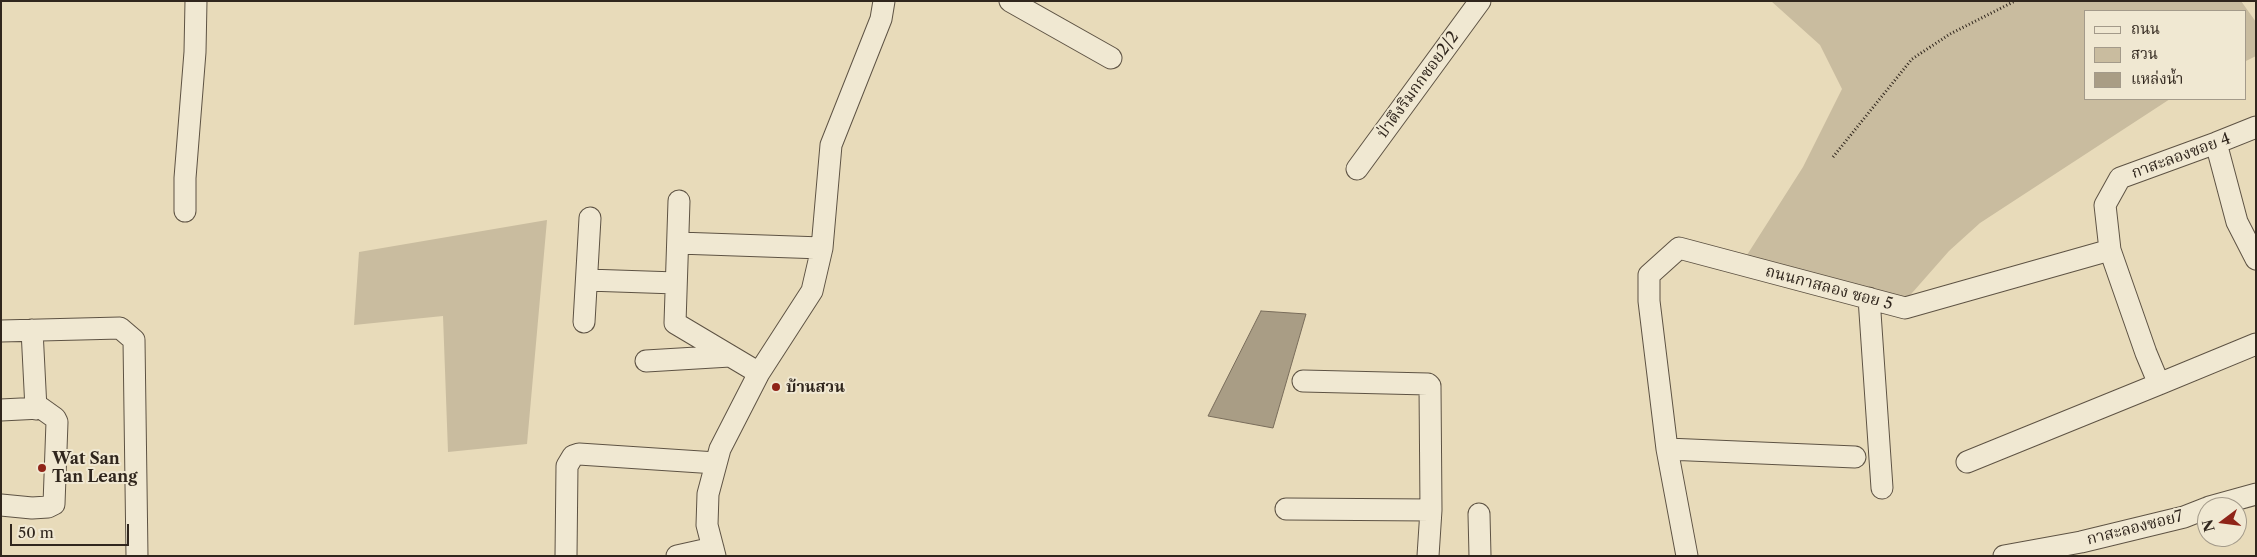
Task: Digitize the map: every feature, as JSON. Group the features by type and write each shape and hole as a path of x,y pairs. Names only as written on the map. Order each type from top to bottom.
{"street":[{"path":"185,211 185,178 196,52 196,1"},
{"path":"677,556 714,552 707,525 708,494 720,449 759,373 812,291 822,248 831,145 881,19 884,1"},
{"path":"1010,1 1112,58"},
{"name":"ป่าตึงริมกกซอย2/2","path":"1356,169 1480,1"},
{"name":"กาสะลองซอย 4","path":"2110,250 2105,205 2120,178 2256,127"},
{"path":"2216,143 2237,222 2256,259"},
{"path":"679,201 675,323 759,373"},
{"path":"584,322 590,218"},
{"path":"678,243 822,248"},
{"name":"ถนนกาสลอง ซอย 5","path":"1686,556 1667,449 1649,301 1649,276 1679,248 1905,308 2110,250"},
{"path":"2110,250 2146,353 2159,384"},
{"path":"587,280 676,283"},
{"path":"1868,298 1882,488"},
{"path":"1,331 120,328 134,340 137,556"},
{"path":"32,330 36,409"},
{"path":"1967,462 2256,344"},
{"path":"646,361 730,356"},
{"path":"1303,381 1428,384 1431,388 1431,510 1428,556"},
{"path":"1,410 41,408 51,414 56,422 55,501 48,507 1,505"},
{"path":"1667,449 1855,457"},
{"path":"566,556 567,466 573,456 579,454 716,464"},
{"path":"1286,509 1431,510"},
{"name":"กาสะลองซอย7","path":"2004,556 2081,542 2184,517 2197,512"},
{"path":"1480,514 1480,556"}],"path":[{"path":"1833,157 1912,59 1950,34 2015,1"}],"green space":[{"path":"1771,1 2241,1 2256,22 2256,56 2247,60 2247,10 2084,10 2084,100 2168,100 1980,223 1949,251 1905,301 1747,255 1803,167 1842,89 1820,45"},
{"path":"547,220 527,444 448,452 443,316 354,325 359,252"}],"water":[{"path":"1261,311 1306,314 1273,428 1208,416"}],"place":[{"name":"บ้านสวน","path":"776,387"},
{"name":"Wat San Tan Leang","path":"42,468"}]}
